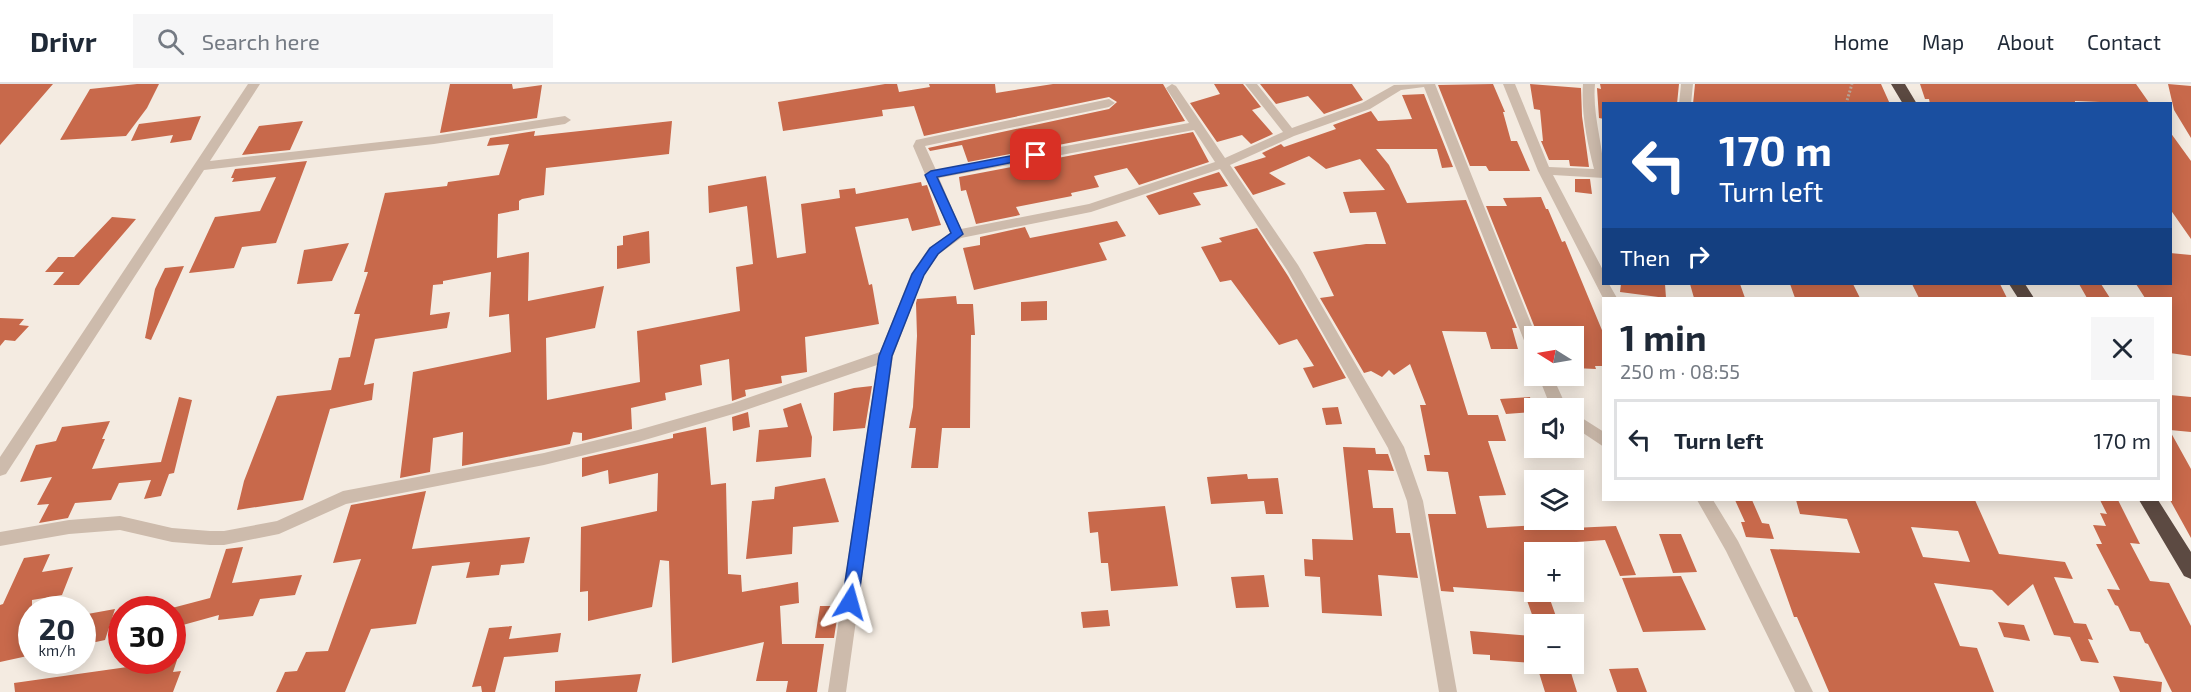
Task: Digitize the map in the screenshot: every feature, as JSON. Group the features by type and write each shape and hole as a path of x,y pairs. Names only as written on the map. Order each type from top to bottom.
{"highway":[{"path":"1898,84 1909,102"},
{"path":"2149,501 2191,570"}],"street":[{"path":"1251,84 1290,134"},
{"path":"837,692 886,356 918,274 934,251 957,234 1091,208 1224,163 1290,134 1366,106 1398,87 1424,84"},
{"path":"1429,84 1525,326"},
{"path":"1509,84 1544,171 1602,283"},
{"path":"1589,84 1587,96 1593,142 1602,171"},
{"path":"1685,102 1687,84"},
{"path":"0,470 200,166 258,85"},
{"path":"1172,88 1293,268 1396,447 1415,501 1448,692"},
{"path":"957,234 919,146 920,143 1109,103"},
{"path":"200,166 434,140 565,120"},
{"path":"931,175 1198,124"},
{"path":"1544,171 1602,174"},
{"path":"0,539 69,527 120,523 172,535 210,538 224,538 279,527 343,498 544,459 638,436 735,408 886,356"},
{"path":"1584,427 1602,440"},
{"path":"1704,501 1732,546 1804,692"}],"path":[{"path":"1847,102 1852,84"}],"building":[{"path":"0,84 53,84 0,145"},
{"path":"159,84 147,108 126,136 60,140 90,89"},
{"path":"450,84 512,84 513,89 542,85 537,118 440,133"},
{"path":"897,84 899,92 930,87 929,84 995,84 996,93 1053,84 1163,84 1185,121 968,162 962,145 930,151 928,148 1109,109 1117,102 1109,97 924,136 914,106 882,110 883,116 783,131 778,102"},
{"path":"1214,84 1243,84 1261,107 1252,110 1273,134 1251,144 1242,135 1217,142 1190,103 1220,94"},
{"path":"1260,84 1352,84 1363,100 1324,114 1308,96 1276,104"},
{"path":"1493,84 1505,112 1503,112 1511,141 1517,141 1530,171 1489,171 1486,166 1470,166 1438,85"},
{"path":"1530,84 1581,88 1582,116 1589,167 1570,166 1569,160 1549,160 1541,141 1543,141 1540,110 1534,109"},
{"path":"1600,84 1679,84 1677,102 1602,102 1602,119 1599,118 1597,88 1601,89"},
{"path":"1695,84 1881,84 1889,102 1693,102"},
{"path":"1920,84 2136,84 2149,102 1930,102 1929,99 1925,99"},
{"path":"2168,84 2191,86 2191,138 2174,110"},
{"path":"1424,94 1453,167 1442,168 1437,149 1376,149 1389,165 1407,203 1466,200 1517,328 1512,328 1518,349 1491,349 1486,332 1442,331 1468,415 1498,415 1506,441 1488,441 1506,495 1479,496 1487,528 1524,526 1524,530 1584,530 1584,527 1616,526 1636,575 1620,576 1605,540 1524,542 1524,592 1453,587 1454,592 1441,591 1428,514 1456,514 1448,472 1427,471 1424,455 1430,455 1420,405 1426,405 1410,364 1394,375 1389,370 1382,377 1371,371 1364,373 1320,298 1334,296 1313,252 1366,244 1386,244 1376,212 1350,213 1343,192 1385,190 1360,159 1326,169 1309,156 1269,173 1286,184 1253,195 1234,167 1266,157 1262,153 1281,144 1284,147 1336,129 1333,125 1371,111 1378,121 1412,119 1402,95"},
{"path":"201,116 191,140 170,143 173,135 131,141 139,124"},
{"path":"303,121 290,150 242,155 259,126"},
{"path":"672,121 669,154 546,168 544,195 522,199 519,201 519,210 498,214 497,258 529,252 528,301 604,286 595,328 546,338 547,400 640,382 637,331 740,311 736,267 753,264 747,206 709,213 708,186 766,176 777,258 806,253 801,204 840,198 839,190 855,188 856,194 921,182 922,186 927,185 941,225 912,231 908,218 855,227 869,285 872,284 879,324 805,337 807,372 781,376 782,383 745,390 746,396 732,401 729,359 700,365 702,385 665,393 666,400 631,408 632,429 582,441 582,433 573,432 570,444 462,466 463,432 433,438 430,472 400,478 413,372 511,352 509,314 489,317 491,272 443,281 443,284 433,285 430,315 450,312 447,328 375,339 364,385 374,383 372,400 330,409 303,500 237,510 244,481 277,396 331,390 339,358 350,357 360,314 354,314 368,272 364,272 385,193 447,186 448,182 499,175 509,144 487,146 490,138 535,131 534,136"},
{"path":"1193,132 1209,162 1139,185 1127,168 1094,176 1099,187 1071,193 1072,196 1016,207 1020,215 976,224 966,190 961,191 959,177"},
{"path":"2172,135 2191,161 2191,239 2172,212"},
{"path":"307,161 276,243 242,247 234,268 189,273 215,217 260,211 276,177 232,182 234,178 231,178 235,169"},
{"path":"1219,172 1228,186 1193,193 1201,205 1159,215 1146,196"},
{"path":"1575,179 1590,179 1592,194 1575,192"},
{"path":"1541,197 1562,242 1565,241 1602,330 1602,366 1595,366 1596,369 1584,368 1584,326 1534,326 1486,206 1507,206 1503,198"},
{"path":"112,217 136,219 79,285 53,285 64,272 45,272 58,257 74,257"},
{"path":"1117,221 1126,236 1099,243 1107,260 974,290 963,248 980,245 980,237 1025,227 1030,238"},
{"path":"1257,228 1288,276 1346,378 1313,388 1303,368 1314,366 1297,339 1279,345 1231,280 1220,282 1201,247 1222,242 1219,238"},
{"path":"649,231 650,263 617,269 617,246 623,245 623,236"},
{"path":"349,243 332,281 297,284 304,250"},
{"path":"2172,253 2191,255 2191,356 2172,353 2172,297 2144,297 2137,285 2172,285"},
{"path":"184,266 151,340 145,338 155,289 165,268"},
{"path":"1621,285 1665,285 1666,297 1658,297 1620,292"},
{"path":"1690,285 1740,285 1745,297 1694,297"},
{"path":"1790,285 1854,285 1860,297 1795,297"},
{"path":"1912,285 2000,285 2006,297 1918,297"},
{"path":"2080,285 2102,285 2109,297 2086,297"},
{"path":"956,296 957,304 973,304 975,335 971,335 970,428 942,428 938,468 911,468 916,428 909,428 913,407 917,299"},
{"path":"1047,301 1047,320 1021,321 1021,302"},
{"path":"0,318 24,319 19,325 29,326 15,341 5,340 0,346"},
{"path":"872,386 865,428 833,431 834,393"},
{"path":"2172,395 2191,397 2191,432 2172,430"},
{"path":"179,397 192,400 174,473 169,474 161,496 144,499 151,480 119,483 111,500 75,503 68,518 39,523 49,504 37,505 52,477 20,482 36,445 56,441 62,427 110,421 92,469 161,462"},
{"path":"1530,397 1530,398 1524,398 1524,413 1506,414 1500,399"},
{"path":"801,403 812,437 811,457 756,462 759,430 788,427 783,409"},
{"path":"1338,407 1342,424 1326,425 1322,408"},
{"path":"748,412 750,427 733,431 732,417"},
{"path":"706,427 711,485 726,483 728,574 741,575 742,592 798,582 799,603 780,606 782,644 824,644 817,692 786,692 788,681 756,681 764,642 672,663 669,561 660,560 652,607 588,621 588,591 580,592 581,527 657,511 658,473 609,484 608,470 582,477 582,458 673,438 673,434"},
{"path":"2172,435 2191,469 2191,538 2171,501"},
{"path":"1343,447 1375,448 1376,454 1388,454 1394,471 1368,470 1373,508 1393,508 1396,533 1410,533 1418,578 1378,575 1382,616 1322,613 1320,577 1305,576 1304,559 1313,560 1312,539 1353,540"},
{"path":"1247,474 1248,479 1278,478 1283,514 1266,514 1264,501 1211,504 1207,477"},
{"path":"825,478 839,522 793,527 792,554 746,559 752,501 774,499 775,487"},
{"path":"426,491 412,549 530,537 524,563 501,565 499,575 466,578 470,562 432,566 416,624 371,629 345,692 276,692 285,672 297,671 306,652 328,651 361,559 333,563 351,505"},
{"path":"1735,501 1752,501 1762,523 1769,524 1774,539 1746,537 1741,522 1745,522"},
{"path":"1796,501 1975,501 1999,554 2065,562 2073,579 2054,577 2074,623 2086,624 2093,640 2088,639 2099,663 2081,661 2070,637 2054,635 2033,584 2008,606 1992,590 1934,583 1960,646 1977,648 1994,692 1829,692 1797,617 1794,617 1770,549 1860,553 1847,519 1800,514","holes":["1911,527 1958,531 1970,562 1923,557"]},
{"path":"2100,501 2118,501 2140,544 2130,543 2150,581 2169,583 2191,626 2191,692 2172,692 2148,644 2145,643 2140,632 2130,631 2107,589 2120,590 2096,544 2102,544 2093,525 2106,526 2100,513 2107,514"},
{"path":"1165,506 1178,586 1111,591 1108,563 1101,563 1098,532 1090,533 1088,512"},
{"path":"1659,534 1681,534 1697,572 1673,573"},
{"path":"243,547 232,583 302,575 295,595 260,599 253,616 218,620 219,615 186,624 186,604 210,598 226,549"},
{"path":"50,554 42,572 73,567 62,595 18,596 18,658 0,662 0,605 3,604 24,558"},
{"path":"1264,575 1269,607 1236,608 1231,577"},
{"path":"1681,576 1706,630 1643,632 1622,578"},
{"path":"1528,602 1551,602 1555,614 1532,614"},
{"path":"820,606 839,606 834,638 815,638"},
{"path":"108,610 108,631 105,640 96,642 96,612"},
{"path":"1108,610 1110,626 1083,628 1081,612"},
{"path":"1998,622 2024,625 2030,641 2004,637"},
{"path":"512,626 509,639 561,633 558,652 504,657 495,692 482,692 481,686 472,687 489,628"},
{"path":"1470,631 1524,635 1524,662 1490,660 1490,655 1473,654"},
{"path":"1638,668 1647,692 1617,692 1609,669"},
{"path":"108,670 108,674 180,674 173,692 15,692 14,683 78,674 96,674 96,671"},
{"path":"641,674 637,692 555,692 555,681"},
{"path":"1539,674 1571,674 1577,692 1545,692"},
{"path":"2113,676 2162,682 2161,692 2120,692"}],"route":[{"path":"850,602 886,356 918,274 934,251 957,234 931,175 1036,155"}]}
